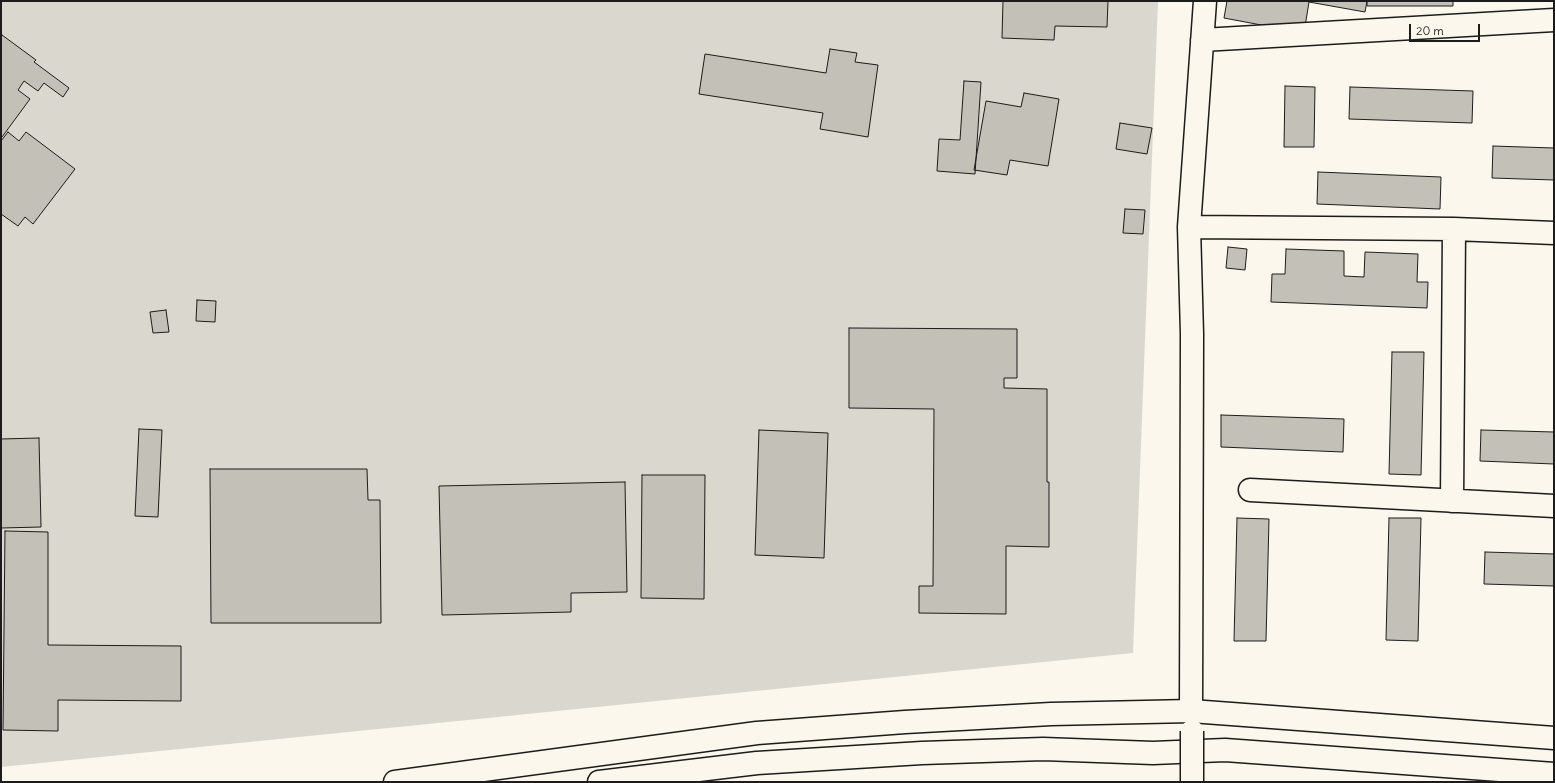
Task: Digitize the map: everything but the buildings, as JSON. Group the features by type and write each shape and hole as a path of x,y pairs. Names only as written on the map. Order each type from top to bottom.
{"main road":[{"path":"1192,782 1192,334 1189,227 1205,1"},
{"path":"1202,40 1554,20"},
{"path":"1189,227 1454,229 1554,233"},
{"path":"1452,501 1454,229"},
{"path":"1250,490 1554,506"},
{"path":"395,782 757,733 905,722 1052,714 1554,738"},
{"path":"599,782 757,763 922,753 1043,749 1153,753 1225,750 1554,774"}],"shaded area":[{"path":"1,1 1158,1 1133,653 1,767"}]}
